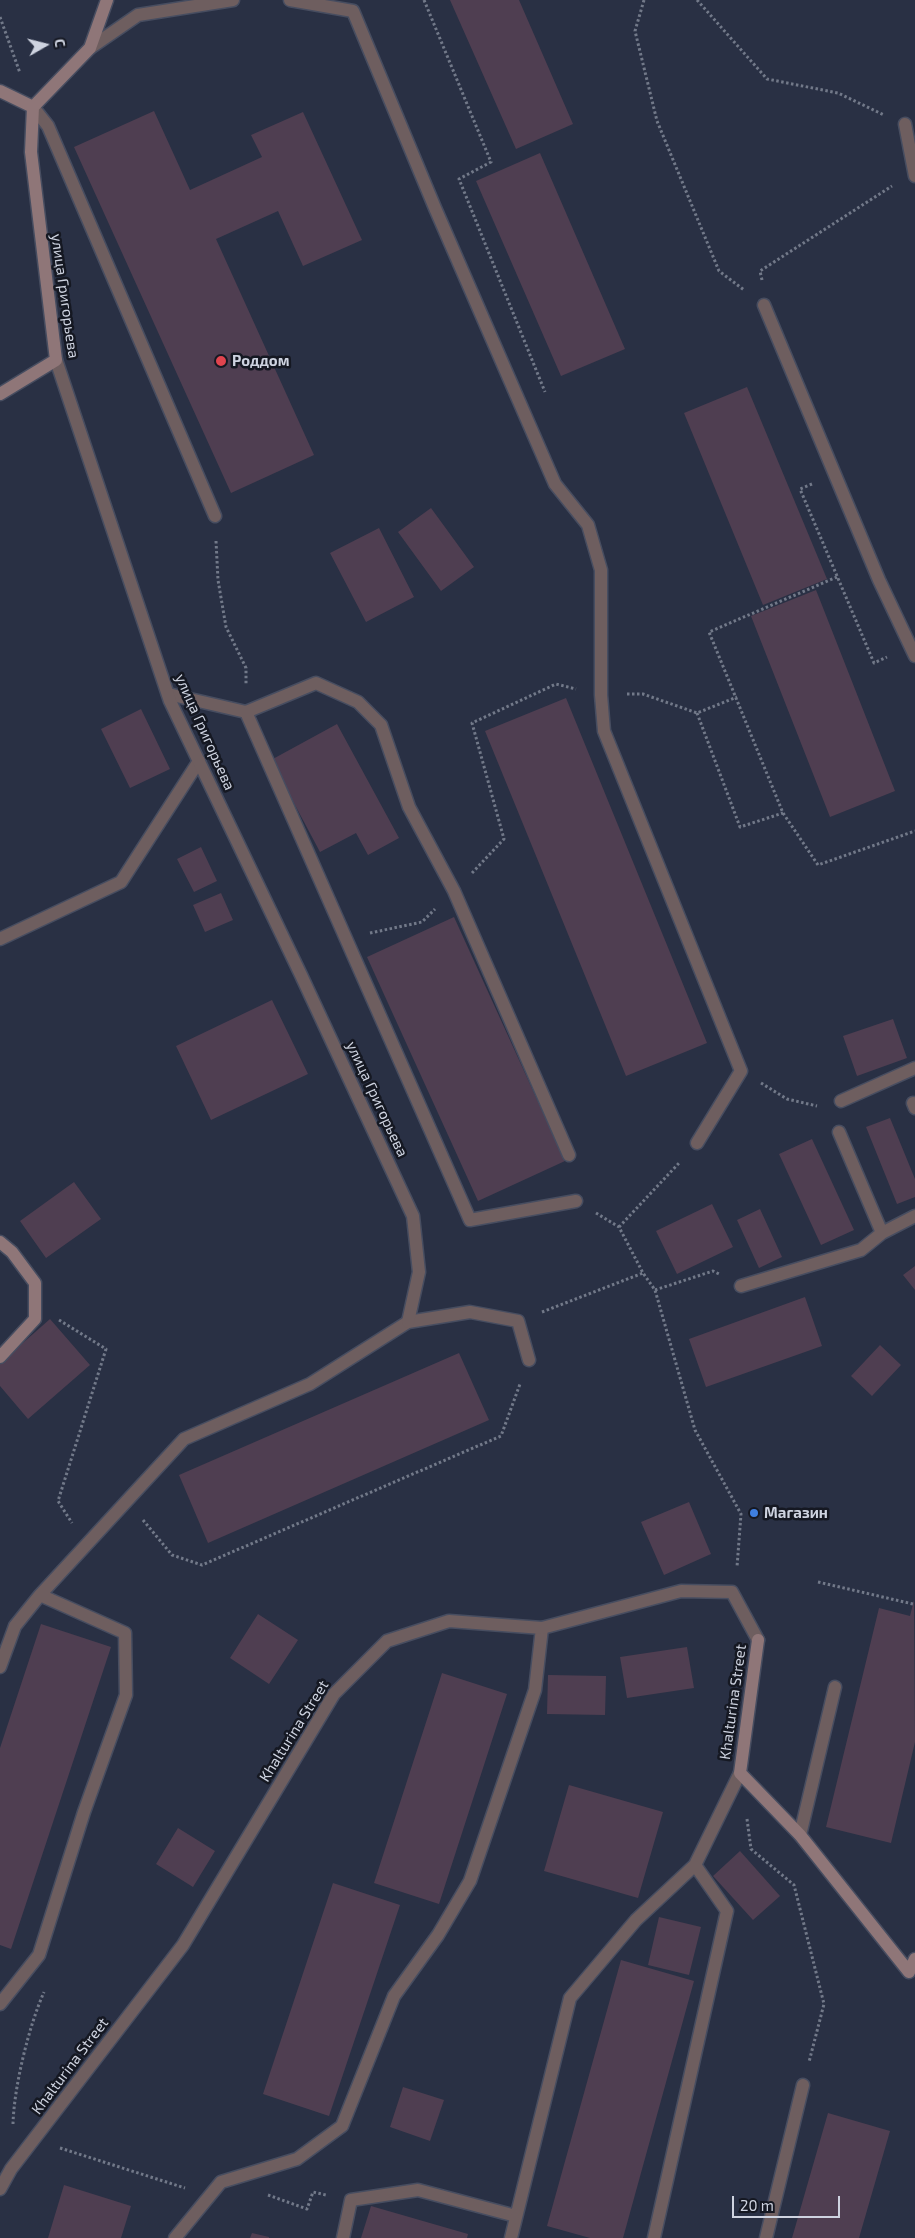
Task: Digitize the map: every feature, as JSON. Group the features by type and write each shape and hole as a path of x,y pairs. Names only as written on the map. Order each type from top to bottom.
{"street":[{"path":"90,48 107,0"},
{"path":"33,107 90,48 138,15 233,0"},
{"path":"290,0 353,11 435,208 555,484 588,525 601,570 601,695 604,731 742,1071 697,1143"},
{"path":"0,91 33,107 48,126 215,516"},
{"name":"улица Григорьева","path":"33,107 32,152 56,360 168,694 413,1216 419,1272 408,1322"},
{"path":"904,124 914,174"},
{"path":"764,305 879,580 915,656"},
{"path":"0,394 56,360"},
{"path":"168,694 246,712 316,683 358,702 381,726 409,807 454,891 569,1156"},
{"path":"246,712 470,1220 576,1201"},
{"path":"0,939 121,882 200,761"},
{"path":"841,1101 915,1068"},
{"path":"839,1132 882,1232"},
{"path":"741,1286 861,1250 882,1232 915,1216"},
{"path":"0,1242 12,1252 35,1283 35,1319 0,1357"},
{"path":"0,1668 15,1626 40,1595 184,1439 310,1384 408,1322 470,1312 518,1321 529,1360"},
{"name":"Khalturina Street","path":"0,2189 11,2169 183,1945 334,1694 387,1641 449,1621 542,1628 681,1591 732,1592 758,1640 740,1774 800,1835 912,1976"},
{"path":"0,2004 39,1955 84,1812 126,1695 125,1633 40,1595"},
{"path":"175,2238 221,2182 297,2159 342,2126 394,1996 438,1935 470,1881 535,1690 542,1628"},
{"path":"800,1835 835,1687"},
{"path":"510,2238 570,1998 636,1920 695,1865 740,1774"},
{"path":"654,2238 727,1912 695,1865"},
{"path":"912,1976 915,1959"},
{"path":"766,2238 803,2085"},
{"path":"343,2238 351,2200 418,2190 516,2216"}],"path":[{"path":"424,0 491,162 459,179 547,395"},
{"path":"644,0 635,31 657,120 719,271 764,305 766,296 760,271 914,174"},
{"path":"697,0 767,79 838,93 904,124"},
{"path":"0,17 33,107"},
{"path":"800,489 874,664"},
{"path":"215,516 218,580 226,627 246,668"},
{"path":"837,577 709,632 783,813 818,865 915,831"},
{"path":"346,938 422,922 504,840 472,723 556,684 601,695 643,694 697,713 737,697"},
{"path":"697,713 740,827 783,813"},
{"path":"742,1071 786,1099 814,1107 841,1101"},
{"path":"619,1227 697,1143"},
{"path":"576,1201 619,1227 643,1273 655,1290 695,1430 741,1514 739,1559 732,1592"},
{"path":"655,1290 713,1271 741,1286"},
{"path":"518,1321 643,1273"},
{"path":"35,1305 106,1349 58,1501 86,1546"},
{"path":"126,1501 172,1555 202,1565 501,1436 529,1360"},
{"path":"818,1582 913,1604"},
{"path":"740,1774 752,1849 794,1885 824,2004 803,2085"},
{"path":"12,2127 16,2092 34,2013 46,1987"},
{"path":"35,2139 209,2196"},
{"path":"226,2180 307,2209 313,2192 351,2200"}],"building":[{"path":"450,0 519,0 573,124 516,149"},
{"name":"Роддом","path":"154,111 190,190 262,157 251,135 303,112 362,240 303,266 278,211 216,239 314,455 231,493 74,147"},
{"path":"540,153 625,349 561,376 476,181"},
{"path":"747,387 827,579 763,605 684,413"},
{"path":"431,508 474,567 441,591 398,532"},
{"path":"379,528 414,597 366,622 330,553"},
{"path":"816,590 895,791 830,817 751,616"},
{"path":"566,698 707,1043 626,1076 485,731"},
{"path":"141,709 170,769 130,788 101,729"},
{"path":"337,724 399,838 368,855 356,833 320,852 271,760"},
{"path":"201,847 217,881 194,892 177,859"},
{"path":"221,893 233,920 205,932 193,905"},
{"path":"454,917 565,1161 478,1201 367,957"},
{"path":"272,1000 308,1074 211,1120 176,1046"},
{"path":"893,1019 907,1058 857,1076 843,1036"},
{"path":"890,1118 915,1179 915,1197 897,1204 866,1127"},
{"path":"812,1139 854,1230 821,1245 779,1154"},
{"path":"74,1182 101,1219 46,1258 20,1221"},
{"path":"712,1204 733,1247 677,1274 656,1231"},
{"path":"760,1209 782,1257 759,1268 737,1220"},
{"path":"915,1266 915,1290 903,1275"},
{"path":"805,1297 822,1346 706,1387 689,1339"},
{"path":"50,1319 90,1365 28,1419 0,1386 0,1363"},
{"path":"880,1345 901,1365 872,1396 851,1376"},
{"path":"459,1353 489,1420 208,1543 179,1475"},
{"path":"689,1502 711,1554 664,1575 641,1522"},
{"path":"914,1600 915,1742 891,1843 826,1827 879,1608 910,1616"},
{"path":"258,1614 298,1640 269,1684 230,1658"},
{"path":"41,1624 111,1647 11,1949 0,1945 0,1748"},
{"path":"687,1647 694,1688 627,1698 620,1657"},
{"path":"442,1673 507,1694 439,1904 374,1883"},
{"path":"548,1675 606,1676 605,1715 547,1714"},
{"path":"569,1785 663,1812 638,1898 544,1871"},
{"path":"178,1828 215,1851 193,1887 156,1864"},
{"path":"740,1851 780,1896 753,1920 713,1876"},
{"path":"333,1883 400,1905 329,2116 263,2094"},
{"path":"659,1917 701,1927 689,1975 648,1965"},
{"path":"621,1960 694,1981 623,2238 590,2238 547,2226"},
{"path":"403,2087 444,2100 430,2141 390,2127"},
{"path":"828,2113 890,2131 859,2238 792,2238"},
{"path":"64,2185 131,2206 121,2238 48,2238"},
{"path":"371,2206 468,2234 467,2238 361,2238"},
{"path":"252,2233 269,2237 269,2238 250,2238"}],"place":[{"name":"Роддом","path":"221,361"},
{"name":"Магазин","path":"754,1513"}]}
